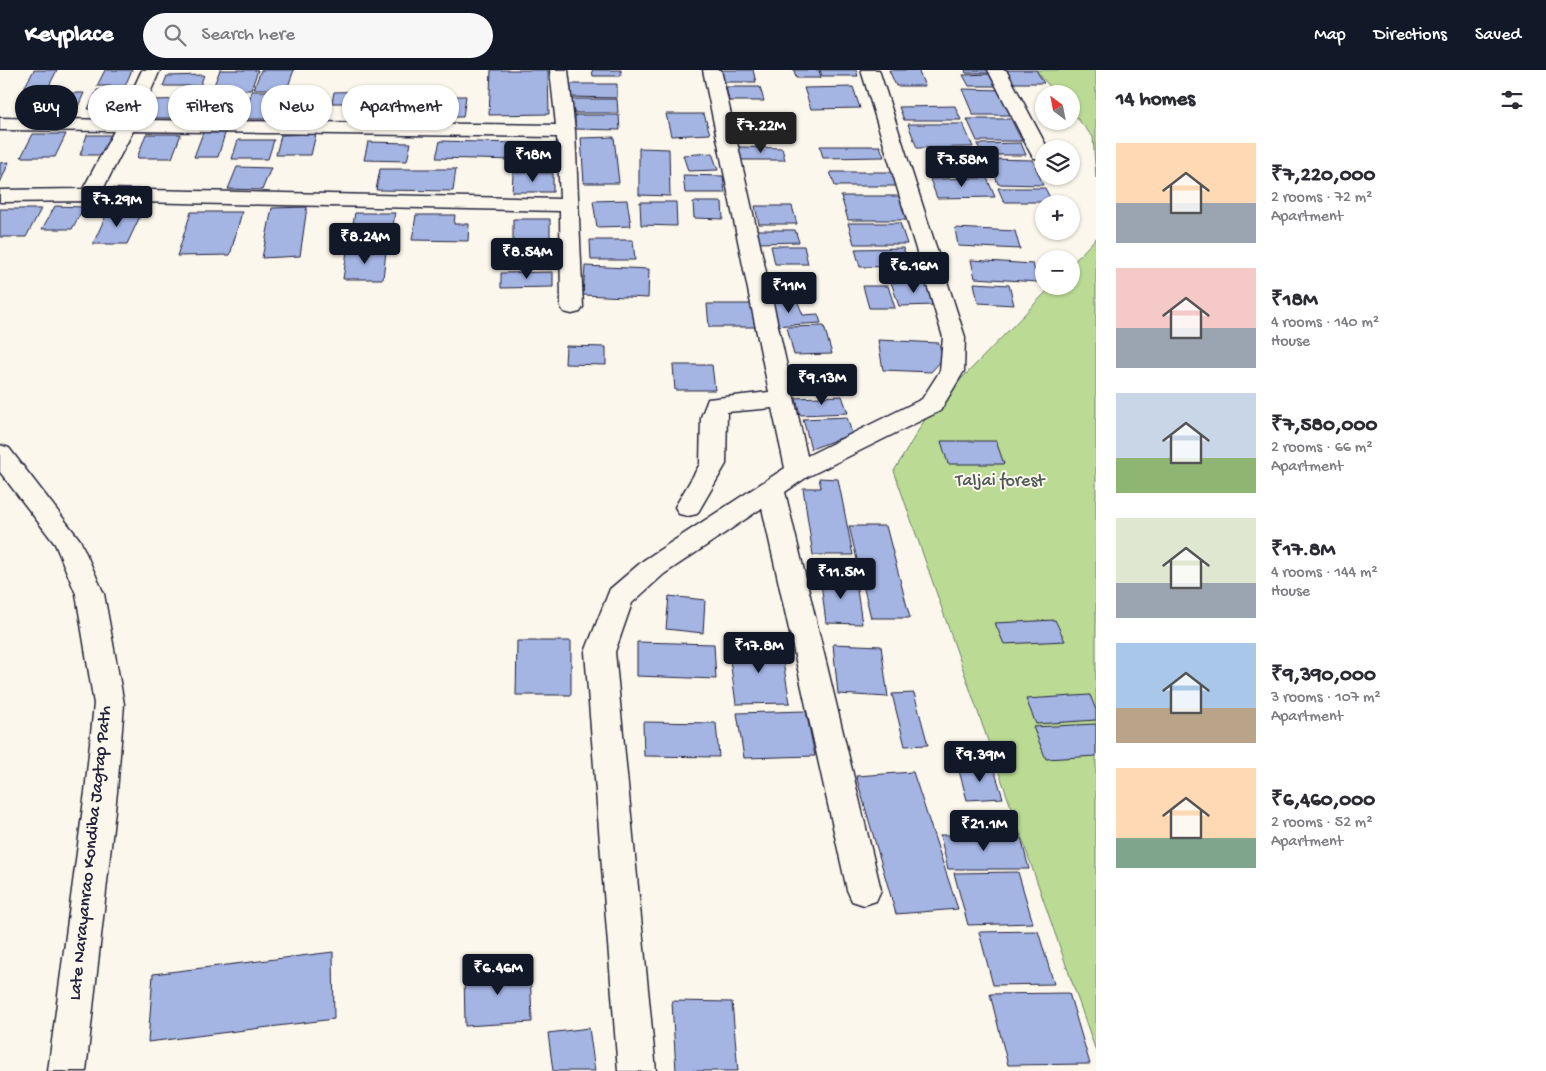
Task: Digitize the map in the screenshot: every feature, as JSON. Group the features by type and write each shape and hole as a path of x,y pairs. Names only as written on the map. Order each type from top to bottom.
{"street":[{"path":"144,85 151,70"},
{"path":"559,70 566,131 572,308"},
{"path":"712,70 798,471"},
{"path":"637,1071 600,652 620,597 654,566 798,471 931,405 952,371 954,337 870,70"},
{"path":"997,70 1035,143"},
{"path":"0,124 88,125"},
{"path":"158,126 566,131"},
{"path":"90,194 124,130"},
{"path":"0,196 90,194 570,205"},
{"path":"688,507 713,464 713,417 717,405 783,399"},
{"name":"Late Narayanrao Kondiba Jagtap Path","path":"0,454 67,540 90,594 109,704 101,792 67,1071"},
{"path":"771,490 864,890"}],"green space":[{"path":"1036,70 1096,70 1096,178 1093,137 1080,122 1080,85 1048,85"},
{"name":"Taljai forest","path":"1096,238 1096,1051 894,471 930,411 1043,295 1080,295 1080,255"}],"building":[{"path":"34,70 57,70 50,85 26,85"},
{"path":"105,70 132,70 125,85 98,85"},
{"path":"220,70 258,70 251,90 251,85 214,85"},
{"path":"261,70 294,70 288,85 261,85 261,89 254,89"},
{"path":"491,70 548,70 549,114 489,115"},
{"path":"592,70 621,70 621,76 593,76"},
{"path":"719,70 753,70 756,82 722,82"},
{"path":"794,70 819,70 821,78 796,78"},
{"path":"820,70 856,70 858,76 822,76"},
{"path":"889,70 918,70 925,86 896,86"},
{"path":"965,70 992,70 994,73 966,73"},
{"path":"1004,70 1036,70 1044,83 1011,83"},
{"path":"991,74 997,86 969,86 963,75"},
{"path":"204,75 200,85 163,86 167,76"},
{"path":"569,84 617,84 617,98 569,97"},
{"path":"726,87 760,87 764,101 729,101"},
{"path":"853,87 860,108 811,109 804,88"},
{"path":"962,89 1004,90 1016,115 973,115"},
{"path":"252,91 261,91 261,119 251,119"},
{"path":"334,92 342,92 342,103 332,103"},
{"path":"78,93 84,93 78,106"},
{"path":"459,96 466,96 463,117 459,117"},
{"path":"572,99 617,99 618,113 572,113"},
{"path":"158,100 168,100 168,118 158,118"},
{"path":"955,106 961,120 904,120 899,107"},
{"path":"666,114 704,114 710,134 671,136"},
{"path":"575,115 619,115 620,130 575,129"},
{"path":"967,119 1011,119 1022,141 977,141"},
{"path":"908,124 963,124 973,147 917,148"},
{"path":"204,130 226,130 218,157 194,157"},
{"path":"33,134 66,134 55,157 21,157"},
{"path":"146,134 181,134 172,158 137,158"},
{"path":"316,134 311,155 276,155 281,135"},
{"path":"87,135 112,135 104,155 80,155"},
{"path":"614,137 619,183 584,183 581,138"},
{"path":"238,140 274,140 268,159 232,159"},
{"path":"440,141 556,144 554,161 436,158"},
{"path":"368,142 411,143 407,161 364,160"},
{"path":"1021,143 1026,155 983,155 977,144"},
{"path":"820,146 880,146 884,157 823,158"},
{"path":"739,147 782,148 785,160 741,160"},
{"path":"639,148 669,149 670,196 639,195"},
{"path":"712,153 718,170 688,171 683,155"},
{"path":"989,159 1033,160 1035,165 1035,185 998,184"},
{"path":"934,160 987,160 994,175 941,175"},
{"path":"9,162 0,183 0,163"},
{"path":"237,167 271,168 262,190 228,189"},
{"path":"380,169 456,169 453,191 376,190"},
{"path":"830,172 893,172 898,186 835,186"},
{"path":"513,173 553,173 553,192 512,192"},
{"path":"683,175 723,176 725,193 685,193"},
{"path":"987,178 995,197 937,198 930,179"},
{"path":"998,188 1045,188 1048,195 1035,195 1035,202 1004,202"},
{"path":"841,196 900,196 909,220 848,220"},
{"path":"627,200 631,226 597,227 593,201"},
{"path":"640,202 676,202 677,226 641,225"},
{"path":"693,202 722,202 723,219 694,218"},
{"path":"55,206 84,207 72,229 42,229"},
{"path":"755,206 792,206 797,224 759,224"},
{"path":"307,207 300,256 262,258 272,208"},
{"path":"0,209 41,209 26,237 0,237"},
{"path":"108,211 142,212 127,244 93,244"},
{"path":"191,212 242,212 230,255 177,256"},
{"path":"355,213 395,213 391,240 350,240"},
{"path":"416,215 455,215 454,224 469,224 468,241 412,240"},
{"path":"513,219 550,219 550,248 513,248"},
{"path":"848,223 900,223 907,244 854,244"},
{"path":"955,228 1015,231 1020,249 958,246"},
{"path":"756,230 795,230 799,242 759,243"},
{"path":"590,240 633,240 635,260 591,260"},
{"path":"771,246 804,246 808,264 775,264"},
{"path":"903,248 910,266 860,267 855,249"},
{"path":"347,251 386,251 383,279 343,279"},
{"path":"971,260 1033,264 1035,271 1035,282 975,278"},
{"path":"585,266 649,269 648,298 583,295"},
{"path":"553,272 553,287 501,288 501,273"},
{"path":"891,282 929,282 937,305 899,306"},
{"path":"974,283 1009,285 1014,305 978,303"},
{"path":"863,286 888,286 895,308 869,308"},
{"path":"797,300 803,315 818,314 821,323 773,326 766,301"},
{"path":"707,304 751,304 756,327 709,327"},
{"path":"824,326 832,354 794,355 787,327"},
{"path":"878,340 939,343 943,359 931,372 883,370"},
{"path":"566,346 606,347 606,365 565,364"},
{"path":"673,365 712,365 715,390 675,390"},
{"path":"842,396 848,413 800,415 796,398"},
{"path":"847,417 852,434 811,449 803,419"},
{"path":"941,441 996,441 1004,464 948,464"},
{"path":"819,478 838,479 853,555 813,555 803,488 821,488"},
{"path":"849,526 886,526 910,618 871,618"},
{"path":"820,575 855,576 862,624 826,623"},
{"path":"669,596 705,600 703,633 666,629"},
{"path":"1055,620 1065,641 1004,644 995,623"},
{"path":"517,641 571,641 571,695 516,695"},
{"path":"637,642 714,644 716,679 637,676"},
{"path":"780,644 790,703 736,704 728,645"},
{"path":"833,644 881,646 888,697 838,694"},
{"path":"914,693 928,745 905,746 892,694"},
{"path":"1090,695 1096,710 1096,720 1036,724 1026,699"},
{"path":"806,711 815,756 744,758 737,713"},
{"path":"643,722 716,723 719,757 644,756"},
{"path":"1096,724 1096,756 1046,759 1033,727"},
{"path":"993,766 1003,798 967,800 958,767"},
{"path":"913,772 958,909 896,914 856,776"},
{"path":"1020,834 1029,869 948,869 940,835"},
{"path":"1018,872 1033,923 968,925 954,873"},
{"path":"1038,931 1054,984 993,985 979,932"},
{"path":"333,952 334,1019 148,1042 153,974"},
{"path":"530,967 532,1022 465,1026 464,970"},
{"path":"1069,993 1090,1064 1008,1065 990,994"},
{"path":"672,1001 732,1002 738,1071 676,1071"},
{"path":"589,1028 595,1071 553,1071 548,1033"}]}
